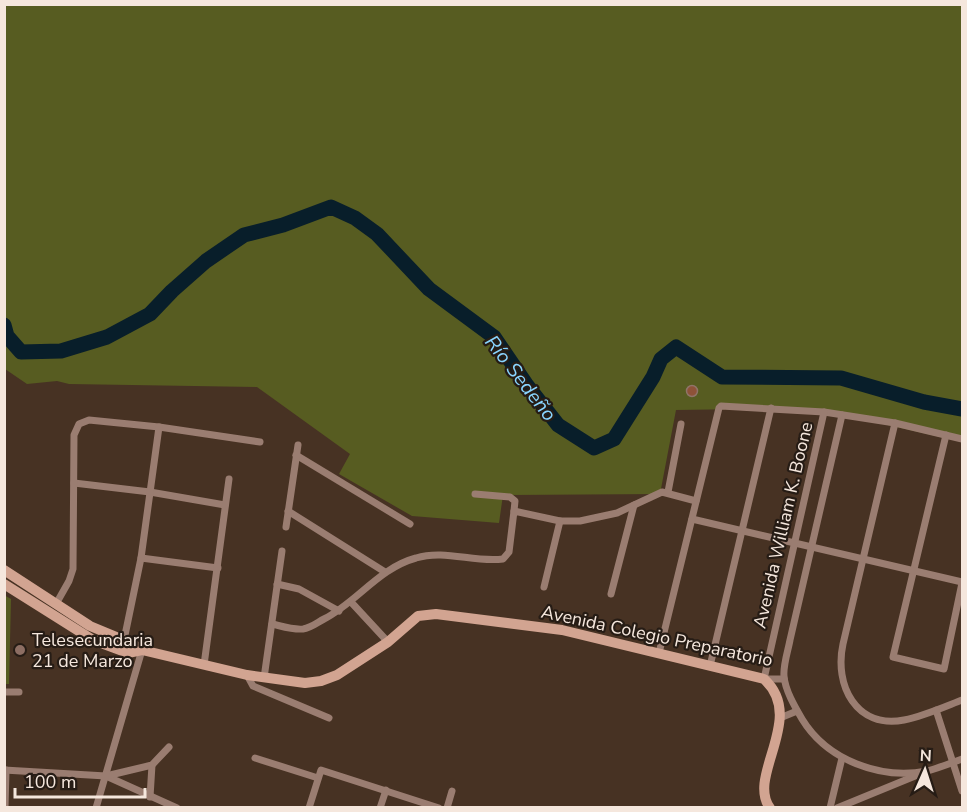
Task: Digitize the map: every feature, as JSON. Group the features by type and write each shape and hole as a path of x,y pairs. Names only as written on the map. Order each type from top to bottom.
{"street":[{"path":"659,653 721,406 824,412 895,423 963,439"},
{"path":"710,666 771,408"},
{"name":"Avenida William K. Boone","path":"764,679 824,412"},
{"name":"Avenida William K. Boone","path":"784,679 810,546 842,415"},
{"path":"56,603 73,569 74,435 79,424 89,420 159,427 260,442"},
{"path":"895,423 841,650 841,676 844,688 852,701 874,717 888,720 903,720 963,700"},
{"path":"668,492 681,424"},
{"path":"124,640 141,558 159,427"},
{"path":"692,519 742,530 913,571 963,582 944,669 893,657 913,571 946,435"},
{"path":"286,527 298,445"},
{"path":"296,455 410,524"},
{"path":"204,665 229,479"},
{"path":"74,483 150,492 225,505"},
{"path":"514,511 561,521 591,519 617,513 656,494 668,492 696,501"},
{"path":"272,624 303,629 339,611 386,572 417,558 446,555 490,560 503,559 509,552 515,501 510,497 475,494"},
{"path":"611,594 634,505"},
{"path":"288,511 386,572"},
{"path":"544,587 561,521"},
{"path":"264,678 282,551"},
{"path":"141,558 218,568"},
{"path":"4,570 56,603 87,631 124,640 142,650"},
{"path":"4,584 128,653 142,650"},
{"path":"277,584 299,590 339,611"},
{"path":"351,602 388,642"},
{"name":"Avenida Colegio Preparatorio","path":"142,650 247,675 305,683 321,681 337,675 388,642 418,616 436,614 562,630 764,679 784,679 797,711 808,728 819,741 842,758 873,769 894,772 928,771"},
{"path":"96,807 142,650"},
{"path":"247,675 252,686 329,718"},
{"path":"764,679 773,687 781,705 765,784 765,797 770,807"},
{"path":"4,692 19,692"},
{"path":"936,710 963,790"},
{"path":"780,718 797,711"},
{"path":"5,807 5,770 106,776 152,765 170,747"},
{"path":"255,758 386,790 439,807"},
{"path":"830,807 842,758"},
{"name":"Avenida Colegio Preparatorio","path":"837,807 963,759"},
{"path":"150,797 152,765"},
{"path":"309,807 320,774"},
{"path":"106,776 171,807"},
{"path":"380,807 386,790"},
{"path":"447,807 452,791"}],"green space":[{"path":"4,5 962,5 962,442 813,408 676,410 660,494 503,495 499,523 412,516 339,474 350,454 257,387 69,384 57,381 27,384 5,369"},
{"path":"4,595 11,599 9,684 4,684"}],"building":[{"path":"692,386 696,387 696,395 692,396 688,395 687,391 688,387"}],"waterway":[{"name":"Río Sedeño","path":"4,325 7,336 21,352 61,351 107,337 150,314 206,261 244,235 283,225 331,207 355,218 377,234 429,289 494,337 558,425 594,448 614,439 653,377 661,359 676,347 722,377 841,378 924,402 962,409"}],"place":[{"name":"Telesecundaria 21 de Marzo","path":"20,650"}]}
